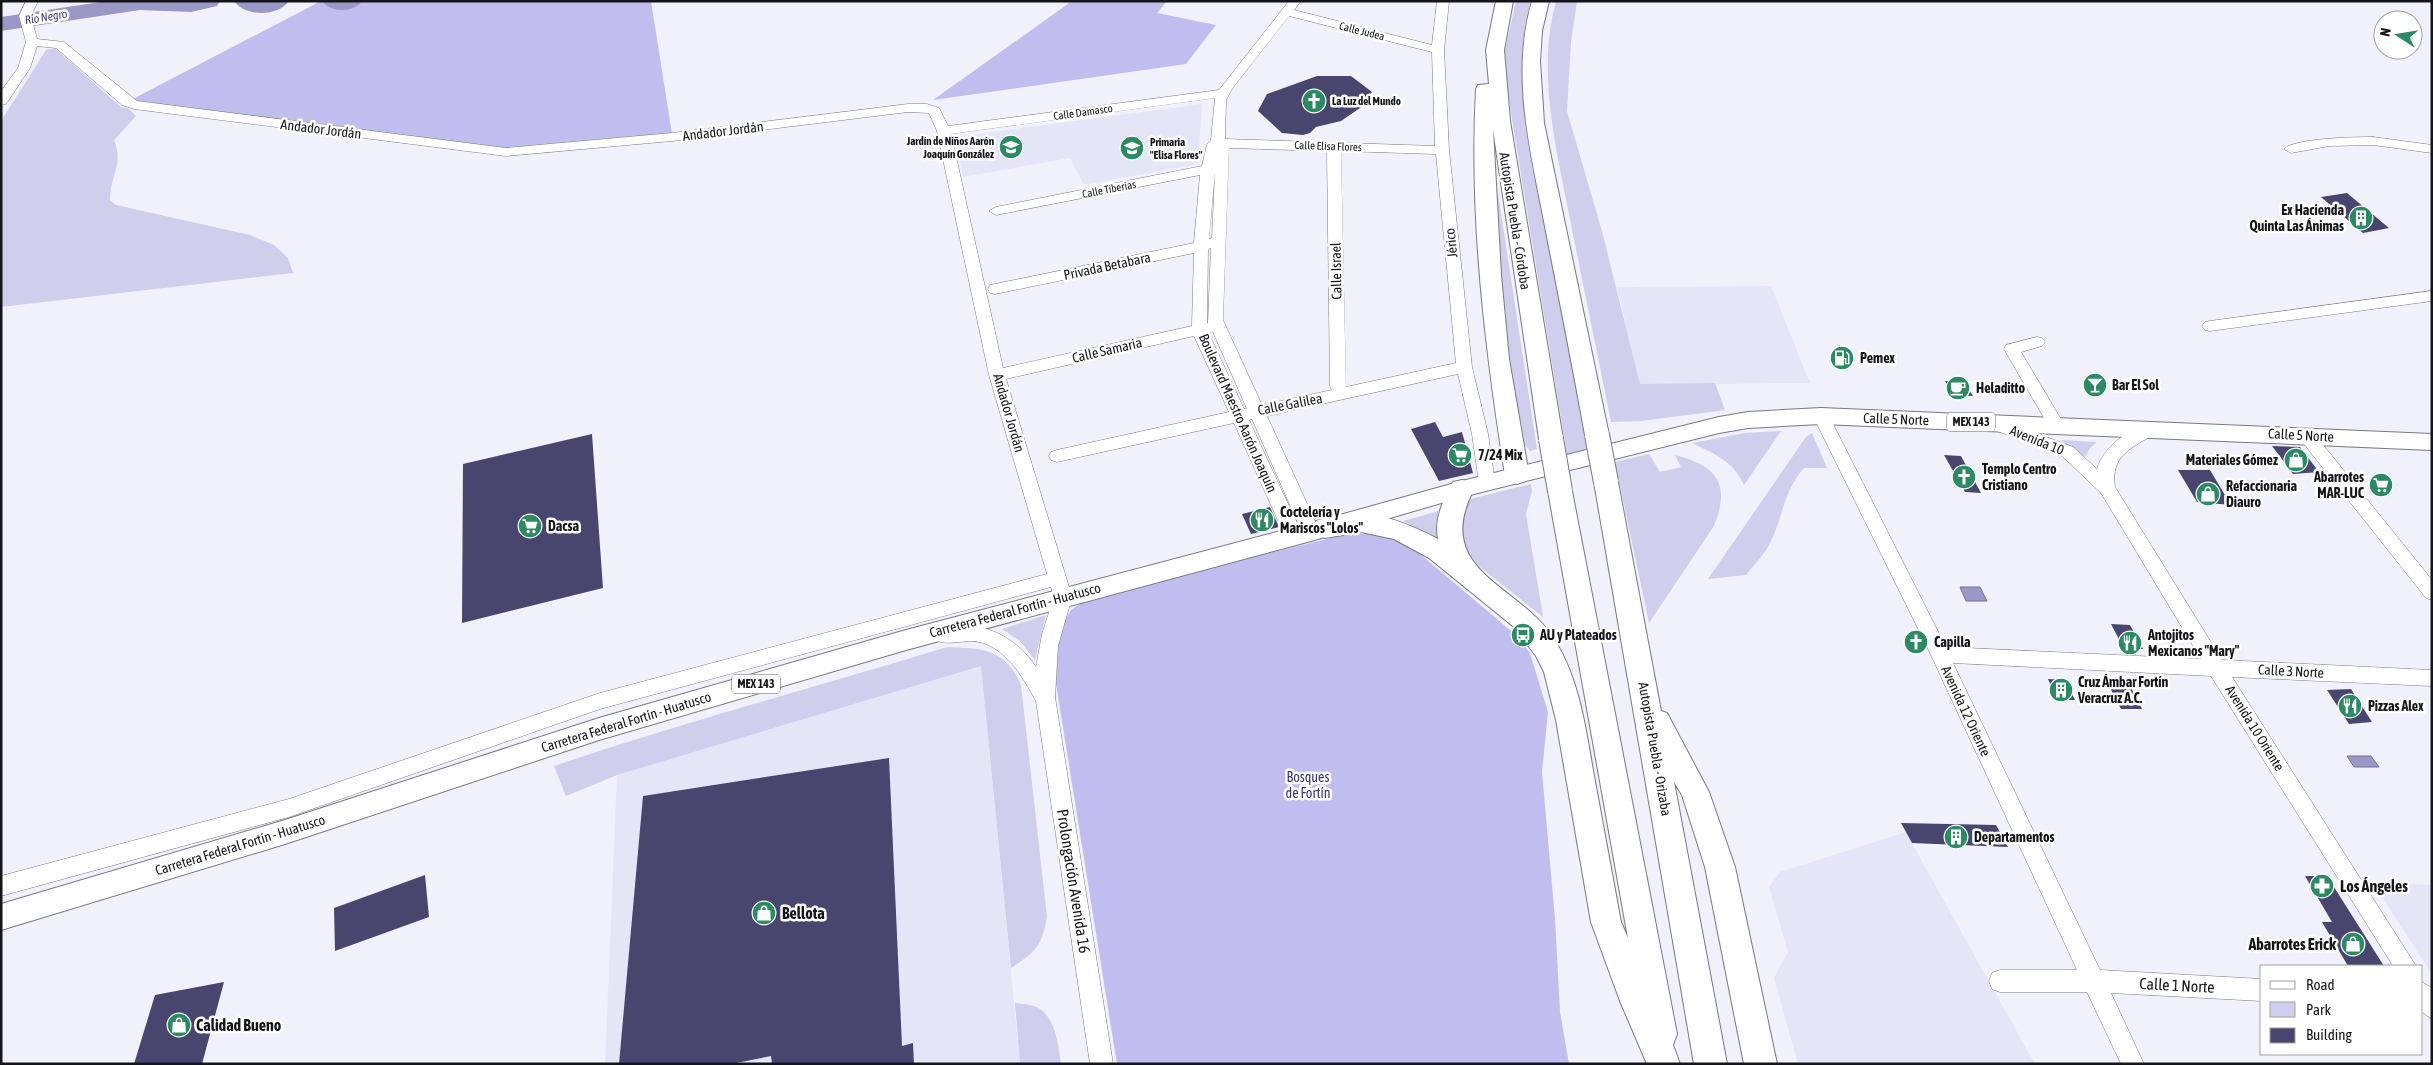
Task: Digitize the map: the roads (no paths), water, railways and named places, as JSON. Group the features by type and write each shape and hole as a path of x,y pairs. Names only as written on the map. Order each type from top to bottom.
{"highway":[{"name":"Autopista Puebla - Córdoba","path":"1505,1 1495,50 1506,166 1560,491 1666,1064"},
{"name":"Autopista Puebla - Orizaba","path":"1541,1 1530,46 1531,96 1535,123 1606,482 1711,1064"},
{"path":"1495,50 1484,92 1490,275 1498,359 1517,475"},
{"path":"1462,489 1451,507 1448,523 1449,537 1454,553 1466,572"},
{"path":"1310,532 1361,522 1400,532 1438,551 1523,619 1536,633 1558,672 1570,720 1606,922 1636,1001 1666,1064"},
{"path":"1647,703 1695,792 1720,867 1761,1064"}],"main road":[{"name":"Calle 5 Norte","path":"1517,475 1718,425 1756,420 1821,416 2306,435 2432,442"},
{"name":"Carretera Federal Fortín - Huatusco","path":"1,917 285,832 599,729 906,640 1060,587 1310,532 1517,475"}],"street":[{"path":"1,101 24,68 32,42 25,21 32,1"},
{"path":"1222,93 1294,1"},
{"name":"Jérico","path":"1443,1 1438,50 1442,150 1464,366 1480,434 1487,483"},
{"name":"Calle Judea","path":"1286,12 1438,50"},
{"name":"Andador Jordán","path":"32,42 60,45 127,102 134,105 506,152 672,137 921,107 934,111 944,131 997,375 1060,587"},
{"name":"Calle Damasco","path":"944,131 1222,93"},
{"name":"Boulevard Maestro Aarón Joaquín","path":"1222,93 1215,168 1202,244 1200,329 1240,415 1310,532"},
{"path":"2290,149 2329,142 2372,140 2432,149"},
{"name":"Calle Elisa Flores","path":"1218,142 1442,150"},
{"name":"Calle Israel","path":"1334,146 1338,386 1342,394"},
{"name":"Boulevard Maestro Aarón Joaquín","path":"1215,168 1219,241 1215,320 1310,532"},
{"name":"Calle Tiberias","path":"996,211 1215,168"},
{"name":"Privada Betabara","path":"995,288 1194,248 1202,244 1219,241"},
{"path":"2210,326 2385,304 2432,296"},
{"name":"Calle Samaria","path":"997,375 1217,326"},
{"path":"2037,342 2012,349 2057,426"},
{"name":"Calle Galilea","path":"1057,456 1464,366"},
{"name":"Avenida 12 Oriente","path":"1821,416 1940,655 2132,1064"},
{"name":"Avenida 10","path":"1992,423 2068,451 2106,488"},
{"path":"2106,488 2103,476 2104,467 2110,457 2120,448 2150,429"},
{"path":"2306,435 2432,593"},
{"name":"Avenida 10 Oriente","path":"2106,488 2216,667 2404,965"},
{"path":"1,886 289,808 600,701 1060,587"},
{"name":"Prolongación Avenida 16","path":"1060,587 1044,663 1045,698 1102,1064"},
{"path":"906,640 965,634 984,635 1007,646 1024,664 1045,698"},
{"name":"Calle 3 Norte","path":"1940,655 2432,678"},
{"name":"Calle 1 Norte","path":"2000,982 2093,981 2260,990"}],"waterway":[{"name":"Río Negro","path":"1,24 140,3 191,5 209,1"},
{"name":"Río Negro","path":"245,1 261,7 278,1"},
{"name":"Río Negro","path":"333,1 343,4 351,1"}],"place":[{"name":"La Luz del Mundo","path":"1314,101"},
{"name":"Jardín de Niños Aarón Joaquín González","path":"1011,147"},
{"name":"Primaria \"Elisa Flores\"","path":"1132,148"},
{"name":"Ex Hacienda Quinta Las Ánimas","path":"2361,218"},
{"name":"Pemex","path":"1842,358"},
{"name":"Bar El Sol","path":"2095,385"},
{"name":"Heladitto","path":"1958,388"},
{"name":"7/24 Mix","path":"1460,455"},
{"name":"Materiales Gómez","path":"2296,460"},
{"name":"Templo Centro Cristiano","path":"1964,477"},
{"name":"Abarrotes MAR-LUC","path":"2381,485"},
{"name":"Refaccionaria Diauro","path":"2208,494"},
{"name":"Coctelería y Mariscos \"Lolos\"","path":"1262,520"},
{"name":"Dacsa","path":"530,526"},
{"name":"AU y Plateados","path":"1523,635"},
{"name":"Capilla","path":"1916,642"},
{"name":"Antojitos Mexicanos \"Mary\"","path":"2130,643"},
{"name":"Cruz Ámbar Fortín Veracruz A.C.","path":"2061,690"},
{"name":"Pizzas Alex","path":"2350,706"},
{"name":"Departamentos","path":"1956,837"},
{"name":"Los Ángeles","path":"2322,886"},
{"name":"Bellota","path":"764,913"},
{"name":"Abarrotes Erick","path":"2353,944"},
{"name":"Calidad Bueno","path":"179,1025"}],"park label":[{"name":"Bosques de Fortín","path":"1308,786"}]}
